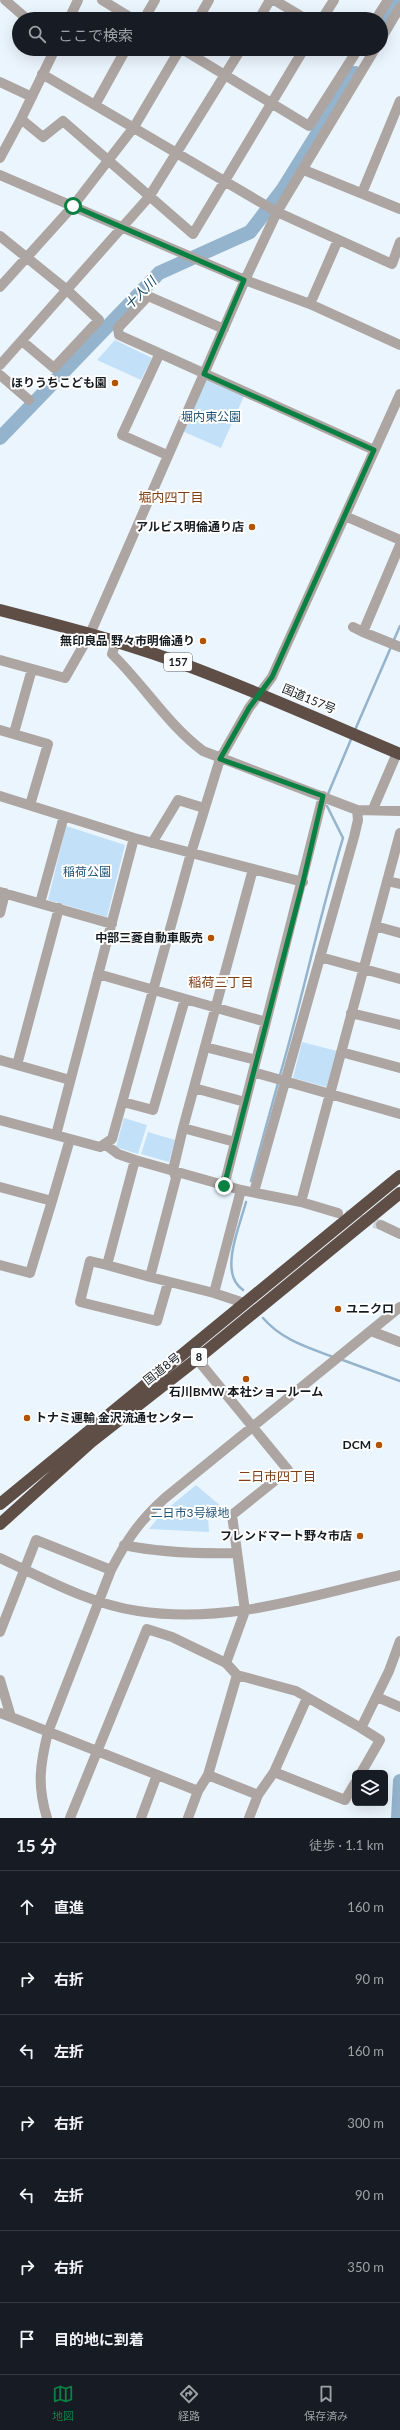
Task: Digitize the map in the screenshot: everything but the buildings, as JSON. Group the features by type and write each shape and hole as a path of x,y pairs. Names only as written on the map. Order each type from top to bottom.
{"highway":[{"name":"国道157号","path":"0,610 90,634 171,660 260,694 398,754"},
{"name":"国道8号","path":"0,1504 400,1176"},
{"name":"国道8号","path":"0,1524 91,1442 398,1198"}],"street":[{"path":"5,0 19,12"},
{"path":"72,12 78,0"},
{"path":"102,0 122,12"},
{"path":"148,12 155,0"},
{"path":"202,12 209,0"},
{"path":"263,12 270,0"},
{"path":"274,0 294,12"},
{"path":"326,12 334,0"},
{"path":"380,12 388,0"},
{"path":"388,27 399,9"},
{"path":"0,158 21,119 51,56"},
{"path":"95,104 122,56"},
{"path":"0,287 73,206 134,127 177,56"},
{"path":"192,56 309,126 354,56"},
{"path":"0,365 149,197 178,153 237,56"},
{"path":"21,119 43,137 63,121 192,234 300,56"},
{"path":"0,660 65,678 90,634 167,455 224,329 272,209 304,170 371,56"},
{"path":"42,74 272,209 338,240 396,266 400,242"},
{"path":"0,82 32,97"},
{"path":"362,193 400,101"},
{"path":"304,170 400,209"},
{"path":"0,175 244,280 310,304 400,345"},
{"path":"0,236 67,290 99,320 54,368 22,341"},
{"path":"310,304 338,240"},
{"path":"224,329 148,296 118,328 119,335 159,355 374,450"},
{"path":"159,355 122,435 167,455"},
{"path":"0,374 29,400"},
{"path":"0,1120 100,1147 112,1139 191,853 220,759 249,708 272,677 400,394"},
{"path":"345,516 400,540"},
{"path":"363,632 400,545"},
{"path":"353,627 395,645"},
{"path":"116,642 112,654 135,677 156,706 186,739 203,751 220,759 323,796 357,810 400,810"},
{"path":"14,733 32,669"},
{"path":"0,730 48,744 30,805"},
{"path":"373,809 398,754"},
{"path":"0,796 134,838 303,882"},
{"path":"224,1186 303,882 323,796"},
{"path":"152,843 178,800 204,808"},
{"path":"254,1192 284,1081 354,837 358,820 357,810"},
{"path":"40,903 64,816"},
{"path":"301,1202 399,837"},
{"path":"56,1135 134,838"},
{"path":"150,1277 176,1178 173,1170 183,1128 253,869"},
{"path":"387,881 400,884"},
{"path":"0,913 3,892 112,924"},
{"path":"17,1065 59,908"},
{"path":"375,926 400,933"},
{"path":"320,957 400,979"},
{"path":"98,974 266,1022"},
{"path":"123,1102 153,1110 185,999"},
{"path":"352,1013 400,1025"},
{"path":"205,1047 256,1060"},
{"path":"341,1052 400,1068"},
{"path":"0,1060 70,1080"},
{"path":"253,1072 400,1114"},
{"path":"194,1088 245,1102"},
{"path":"183,1128 235,1142"},
{"path":"0,1265 30,1273 70,1139"},
{"path":"106,1144 118,1154 135,1160 224,1186 301,1202 338,1213"},
{"path":"107,1265 135,1160"},
{"path":"0,1187 52,1201"},
{"path":"214,1293 241,1190"},
{"path":"381,1225 400,1234"},
{"path":"168,1283 157,1321 80,1302 90,1261 168,1283 214,1293 244,1303"},
{"path":"47,1818 40,1787 42,1758 48,1732 100,1602 111,1570 124,1545 143,1518 400,1307"},
{"path":"371,1331 400,1342"},
{"path":"197,1359 288,1470 232,1515 245,1611 226,1663"},
{"path":"0,1632 36,1540 111,1570"},
{"path":"124,1545 154,1551 194,1554 237,1553"},
{"path":"0,1558 100,1602 137,1611 172,1615 216,1615 245,1611 400,1575"},
{"path":"70,1818 147,1629 172,1637 226,1663 237,1675 296,1691 380,1740 363,1770"},
{"path":"361,1728 377,1697 400,1641"},
{"path":"188,1818 198,1791 208,1775 237,1675"},
{"path":"0,1680 11,1717"},
{"path":"377,1697 400,1707"},
{"path":"249,1818 258,1795 274,1772 306,1698"},
{"path":"0,1713 198,1791"},
{"path":"274,1772 345,1800 352,1788"},
{"path":"141,1818 157,1775"},
{"path":"208,1775 258,1795"}],"green space":[{"path":"115,340 152,358 141,380 97,360"},
{"name":"堀内東公園","path":"205,378 244,396 221,448 182,431"},
{"name":"稲荷公園","path":"66,826 125,845 107,917 48,900"},
{"path":"302,1042 337,1051 327,1087 293,1078"},
{"path":"124,1118 147,1125 138,1154 116,1147"},
{"path":"148,1132 175,1140 169,1162 141,1154"},
{"name":"二日市3号緑地","path":"196,1485 228,1512 208,1516 209,1532 149,1529 162,1513"}],"waterway":[{"name":"十人川","path":"388,18 399,0"},
{"name":"十人川","path":"0,438 159,273 250,232 283,189 355,73"},
{"path":"393,642 400,626"},
{"path":"355,730 391,647"},
{"path":"328,794 352,737"},
{"path":"280,1075 326,897 343,838 327,806"},
{"path":"251,1181 278,1083"},
{"path":"243,1290 237,1284 233,1276 231,1266 234,1243 246,1202"},
{"path":"263,1318 270,1326 295,1342 333,1357"},
{"path":"340,1359 400,1381"},
{"path":"398,1818 400,1781"}],"tunnel":[{"path":"345,1215 381,1225"}],"place":[{"name":"ほりうちこども園","path":"115,383"},
{"name":"アルビス明倫通り店","path":"252,527"},
{"name":"無印良品 野々市明倫通り","path":"203,641"},
{"name":"中部三菱自動車販売","path":"211,938"},
{"name":"ユニクロ","path":"338,1309"},
{"name":"石川BMW 本社ショールーム","path":"246,1379"},
{"name":"トナミ運輸 金沢流通センター","path":"27,1418"},
{"name":"DCM","path":"379,1445"},
{"name":"フレンドマート野々市店","path":"360,1536"}],"district":[{"name":"堀内四丁目","path":"171,497"},
{"name":"稲荷三丁目","path":"221,982"},
{"name":"二日市四丁目","path":"277,1476"}],"route":[{"path":"73,206 244,280 237,300 204,374 374,450 272,677 249,708 220,759 323,796 303,882 224,1186"}]}
